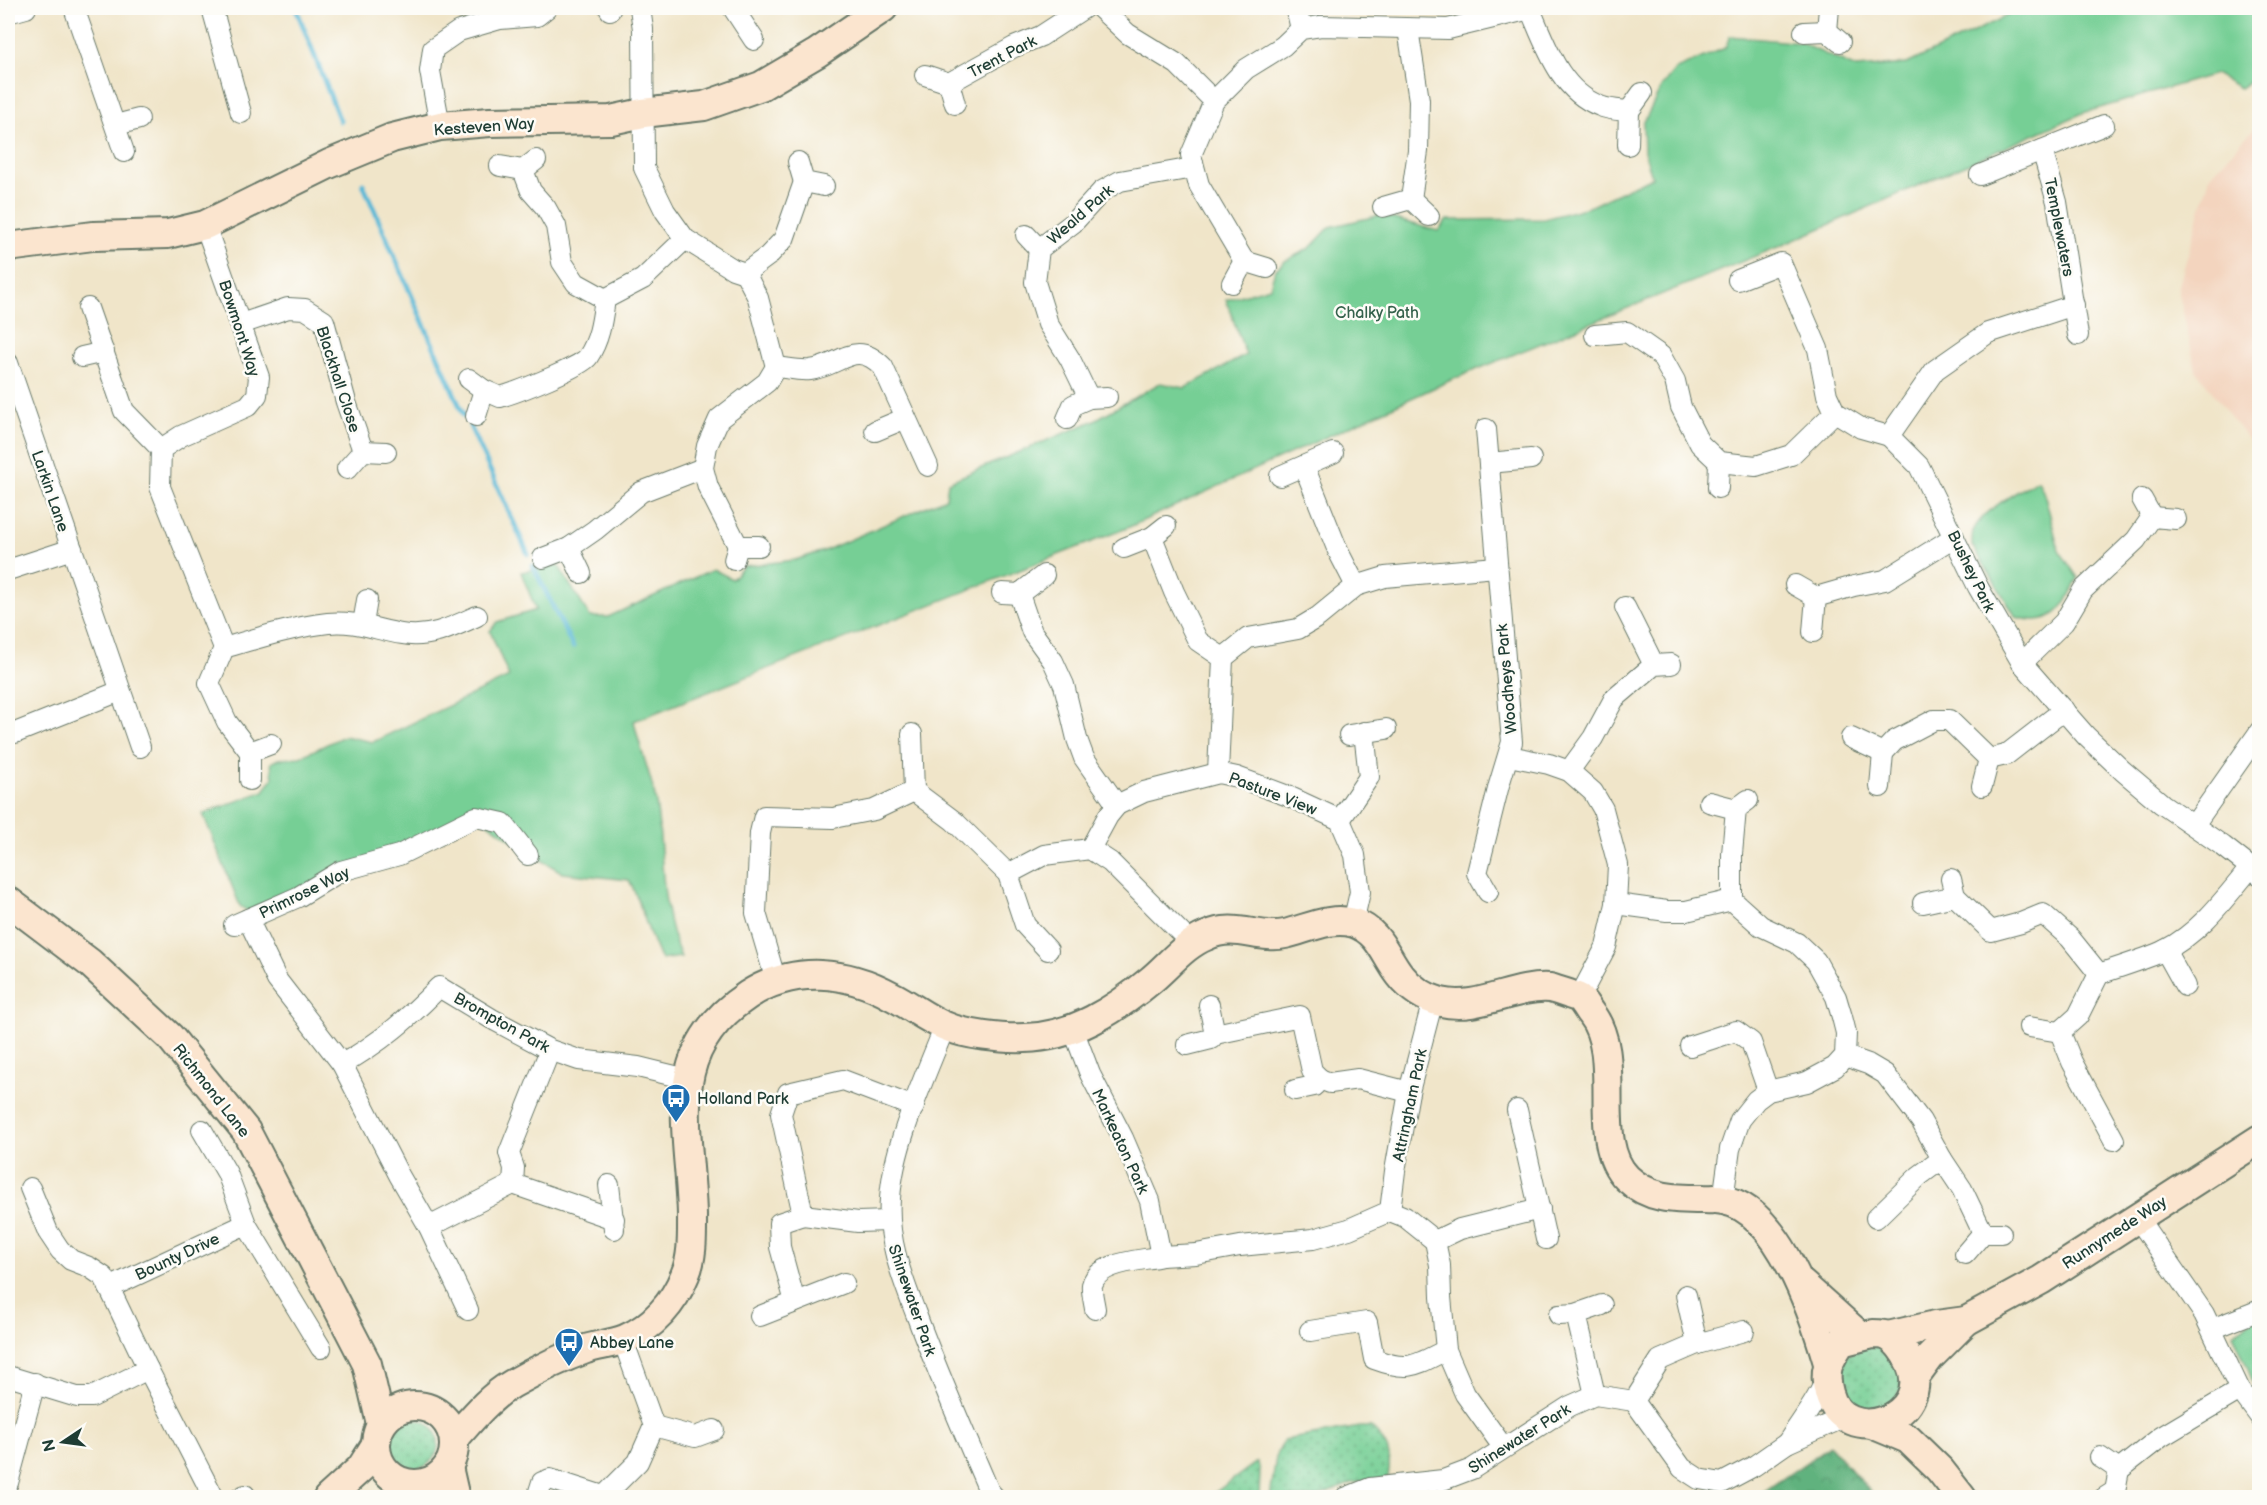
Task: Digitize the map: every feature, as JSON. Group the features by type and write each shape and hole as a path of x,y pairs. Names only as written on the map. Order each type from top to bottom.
{"street":[{"path":"8,13 26,8"},
{"path":"74,8 124,152"},
{"path":"213,8 240,113"},
{"path":"440,126 430,71 433,49 459,31 500,20 537,16 547,8"},
{"path":"640,8 643,29 644,168 665,211 685,239 733,269 745,273 758,298 776,367 766,382 719,419 707,446 703,468 708,487 736,553 759,546"},
{"path":"733,8 754,42"},
{"name":"Kesteven Way","path":"8,247 93,236 168,234 205,225 321,168 392,138 440,126 490,122 611,120 643,113 704,106 761,86 817,53 883,8"},
{"name":"Trent Park","path":"926,75 949,83 1014,47 1041,36 1084,8"},
{"path":"1100,8 1128,34 1177,64 1214,101"},
{"path":"1296,8 1301,28"},
{"path":"1267,268 1244,261 1199,185 1191,155 1214,101 1246,69 1283,46 1301,28 1321,26 1448,29 1530,8 1551,59 1574,92 1601,107 1629,111"},
{"path":"1804,32 1834,36 1829,8"},
{"path":"1408,29 1419,100 1418,151 1411,200"},
{"name":"Trent Park","path":"949,83 955,104"},
{"path":"1628,145 1629,111 1642,93"},
{"path":"116,124 140,119"},
{"path":"1980,175 2104,125"},
{"name":"Templewaters","path":"2042,150 2057,202 2078,335"},
{"path":"745,273 768,256 784,239 804,182 798,162"},
{"path":"500,166 530,165 531,191 546,208 556,226 562,262 576,284 605,299"},
{"name":"Weald Park","path":"1067,419 1074,405 1098,398 1048,324 1035,282 1033,242 1073,223 1102,191 1120,181 1193,168"},
{"path":"804,182 824,186"},
{"path":"1383,207 1411,200"},
{"path":"1411,200 1429,216"},
{"name":"Bowmont Way","path":"161,449 181,436 248,406 257,395 259,377 205,225"},
{"path":"605,299 643,279 685,239"},
{"path":"1232,283 1244,261"},
{"path":"1595,335 1628,332 1660,356 1675,381 1681,407 1700,444 1719,462 1756,466 1791,455 1835,412 1827,395 1818,349 1782,263 1738,280"},
{"path":"476,416 477,384 500,397 522,391 586,360 598,339 605,299"},
{"path":"1889,436 1935,370 1988,333 2074,305"},
{"path":"88,308 124,411 161,449 160,487 224,648 209,683 227,723 250,752 250,780"},
{"name":"Blackhall Close","path":"241,324 288,308 305,309 324,321 346,402 363,451"},
{"path":"82,357 104,352"},
{"path":"776,367 809,370 826,366 853,354 865,353 874,358 883,367 928,466"},
{"name":"Larkin Lane","path":"8,363 13,400 72,549 140,747"},
{"name":"Bushey Park","path":"1835,412 1861,428 1889,436 1919,466 1978,587 2022,663 2086,736 2122,771 2162,804 2255,871"},
{"path":"875,431 906,418"},
{"name":"Woodheys Park","path":"1486,429 1512,742 1498,785 1477,873 1488,892"},
{"name":"Blackhall Close","path":"363,451 386,452"},
{"name":"Blackhall Close","path":"347,469 363,451"},
{"path":"1280,476 1333,453"},
{"path":"1489,463 1531,459"},
{"path":"1718,488 1719,462"},
{"path":"1304,466 1338,551 1356,586"},
{"path":"543,558 569,548 613,518 625,504 641,492 703,468"},
{"path":"2142,499 2152,517"},
{"path":"2152,517 2176,519"},
{"path":"2022,663 2064,622 2083,590 2136,540 2152,517"},
{"path":"1124,548 1159,532 1174,592 1198,641 1223,658"},
{"path":"1795,585 1816,597 1885,580 1954,537"},
{"path":"569,548 581,573"},
{"name":"Larkin Lane","path":"8,570 72,549"},
{"path":"1218,773 1223,658 1248,638 1298,629 1318,617 1356,586 1385,577 1497,567"},
{"path":"1044,574 1010,593 1032,632 1053,661 1064,685 1084,758 1117,805 1090,849"},
{"path":"1813,632 1816,597"},
{"path":"363,624 367,600"},
{"path":"1569,771 1593,738 1614,699 1663,665 1624,608"},
{"path":"224,648 274,634 330,623 363,624 404,634 440,633 477,616"},
{"path":"15,734 120,691"},
{"path":"1989,759 2006,755 2064,710"},
{"path":"1880,787 1883,753 1894,741 1934,720 1949,720 1989,759"},
{"path":"1353,922 1360,892 1355,855 1340,820 1369,777 1356,734 1386,729"},
{"path":"2194,825 2259,731"},
{"path":"912,734 914,791"},
{"path":"1851,738 1883,753"},
{"path":"250,752 271,744"},
{"path":"1509,756 1549,764 1569,771 1593,792 1603,809 1618,865 1616,904 1606,947 1579,998"},
{"path":"1982,786 1989,759"},
{"name":"Pasture View","path":"1117,805 1144,792 1218,773 1268,788 1340,820"},
{"path":"914,791 954,821 1008,874 1024,925 1047,950"},
{"path":"776,981 756,913 760,833 764,816 833,818 874,810 914,791"},
{"path":"1709,802 1742,805 1732,854 1732,900 1761,926 1797,943 1816,961 1836,997 1846,1034 1845,1056 1835,1067 1807,1082 1768,1091 1756,1100 1740,1120 1730,1149 1723,1200"},
{"name":"Primrose Way","path":"342,1064 277,981 241,922 297,897 341,871 399,855 476,817 503,823 528,855"},
{"path":"1008,874 1044,855 1090,849 1110,862 1191,943"},
{"path":"2060,1032 2078,1016 2099,974 2165,950 2192,933 2255,871"},
{"path":"1923,903 1953,888 1991,931 2043,914 2070,938 2099,974"},
{"path":"1616,904 1666,911 1686,911 1732,900"},
{"name":"Richmond Lane","path":"8,902 90,963 170,1037 246,1131 367,1364 378,1435"},
{"path":"328,1497 361,1467 391,1413 405,1407 427,1409 492,1396 545,1367 584,1350 623,1340 657,1320 687,1272 692,1241 690,1168 684,1112 687,1079 700,1045 717,1022 730,1008 752,992 776,981 809,974 846,977 889,994 945,1026 1018,1038 1045,1036 1073,1029 1108,1012 1151,980 1191,943 1211,933 1238,929 1278,936 1328,922 1353,922 1375,936 1399,975 1419,993 1433,1000 1458,1005 1527,990 1552,988 1579,998 1599,1024 1606,1053 1610,1138 1621,1171 1644,1191 1666,1199 1723,1200 1742,1207 1758,1217 1800,1282 1820,1334 1832,1404 1845,1417 1856,1422 1872,1424 1908,1439 1940,1470 1962,1497"},
{"path":"2165,950 2185,986"},
{"name":"Brompton Park","path":"342,1064 370,1049 407,1020 439,987 550,1050 579,1060 638,1067 687,1079"},
{"name":"Attringham Park","path":"1390,1211 1409,1092 1433,1000"},
{"path":"1209,1005 1215,1034"},
{"path":"1187,1044 1210,1039 1215,1034 1300,1016 1312,1071 1320,1079 1330,1083 1358,1079 1409,1092"},
{"name":"Shinewater Park","path":"945,1026 914,1107 893,1177 889,1221 894,1251 927,1347 989,1495"},
{"path":"2029,1027 2060,1032"},
{"name":"Markeaton Park","path":"1073,1029 1090,1074 1123,1138 1150,1201 1161,1256"},
{"path":"1690,1046 1736,1031 1751,1042 1768,1091"},
{"path":"2060,1032 2072,1062 2114,1140"},
{"path":"513,1184 514,1168 509,1153 550,1050"},
{"path":"1845,1056 1868,1064 1885,1074 1921,1121 1942,1159 1992,1233 1965,1254"},
{"path":"342,1064 399,1175 429,1227 468,1310"},
{"path":"1295,1090 1314,1086 1320,1079"},
{"path":"803,1215 781,1114 788,1093 843,1080 914,1107"},
{"path":"1517,1110 1546,1239"},
{"name":"Richmond Lane","path":"202,1130 227,1173 246,1224 321,1348"},
{"name":"Runnymede Way","path":"1913,1387 1930,1357 1966,1321 2041,1280 2259,1139"},
{"path":"1876,1218 1919,1176 1942,1159"},
{"path":"429,1227 513,1184 614,1224 609,1185"},
{"path":"30,1188 52,1240 71,1260 89,1267 104,1277 214,1497"},
{"path":"1434,1241 1460,1229 1540,1209"},
{"path":"1095,1309 1092,1285 1099,1272 1111,1266 1161,1256 1196,1254 1240,1246 1313,1239 1349,1229 1390,1211 1405,1217 1434,1241 1440,1265 1446,1350 1465,1394 1503,1447"},
{"path":"795,1302 780,1247 779,1223 803,1215 858,1222 889,1221"},
{"path":"2137,1217 2204,1314 2240,1390 2259,1417"},
{"name":"Bounty Drive","path":"109,1288 246,1224"},
{"path":"1800,1282 1874,1336 1906,1353 1913,1387 1940,1470"},
{"path":"760,1316 844,1283"},
{"path":"1686,1295 1697,1344"},
{"path":"1602,1305 1568,1314 1595,1395 1634,1401 1682,1468 1699,1479 1722,1483 1754,1466 1787,1443 1845,1417"},
{"path":"2212,1329 2259,1310"},
{"name":"Runnymede Way","path":"1874,1336 1966,1321"},
{"path":"1310,1331 1367,1322 1374,1359 1396,1367 1413,1367 1446,1350"},
{"path":"1634,1401 1660,1360 1697,1344 1744,1331"},
{"path":"1787,1443 1820,1395 1827,1371 1841,1342 1874,1336"},
{"path":"537,1497 542,1482 550,1479 602,1497 638,1462 654,1426 623,1340"},
{"name":"Richmond Lane","path":"367,1364 427,1409"},
{"path":"8,1376 77,1397 92,1397 148,1369"},
{"path":"8,1483 35,1383"},
{"path":"1872,1424 1898,1415 1913,1387"},
{"path":"2104,1497 2115,1491 2119,1470 2161,1437 2240,1390"},
{"name":"Shinewater Park","path":"1345,1497 1370,1488 1415,1485 1446,1489 1503,1447 1570,1406 1595,1395"},
{"path":"454,1439 492,1396"},
{"path":"378,1435 381,1466 395,1480 431,1491 437,1478 448,1467 453,1454 454,1439 447,1423 427,1409"},
{"path":"654,1426 695,1437 714,1430"},
{"path":"2100,1457 2119,1470"},
{"path":"448,1467 455,1497"},
{"path":"338,1497 361,1488 395,1480"}],"shaded area":[{"path":"2259,123 2259,455 2196,370 2178,289 2210,176"}],"green space":[{"name":"Chalky Path","path":"2023,8 2259,8 2259,75 2240,88 2215,74 2083,113 1785,244 1451,380 1127,528 634,721 655,797 665,898 681,957 661,960 629,880 563,873 475,814 249,912 240,906 203,814 264,791 273,778 271,763 278,759 300,757 344,736 373,742 509,677 490,631 497,622 536,610 521,572 558,565 590,617 608,617 713,569 732,579 744,566 795,560 824,551 946,498 948,482 1093,421 1160,383 1185,388 1246,355 1226,300 1270,287 1275,270 1285,261 1310,248 1330,227 1381,215 1438,231 1447,220 1544,219 1589,207 1652,177 1644,151 1643,124 1662,86 1676,69 1725,48 1730,36 1801,43 1856,68 1907,64"},
{"path":"2038,480 2045,496 2059,550 2078,578 2068,598 2056,613 2039,620 2029,620 2016,617 1972,545 1972,536 1978,523 1993,509 2011,495"},
{"path":"2259,1316 2259,1397 2233,1333"},
{"path":"1877,1345 1890,1350 1905,1385 1891,1406 1865,1411 1852,1403 1843,1392 1839,1379 1840,1365 1849,1354"},
{"path":"418,1419 431,1426 437,1434 437,1454 431,1462 423,1468 408,1469 395,1462 389,1454 388,1439 395,1426 403,1420"},
{"path":"1371,1427 1385,1444 1389,1455 1388,1478 1352,1483 1317,1497 1270,1498 1276,1457 1284,1440"},
{"path":"1830,1446 1875,1497 1756,1497"},
{"path":"1257,1462 1260,1470 1259,1497 1209,1497"}],"waterway":[{"path":"296,8 340,121"},
{"path":"363,184 464,416"},
{"path":"470,426 528,554"},
{"path":"533,566 573,647"}],"place":[{"name":"Holland Park","path":"676,1124"},
{"name":"Abbey Lane","path":"569,1368"}]}
